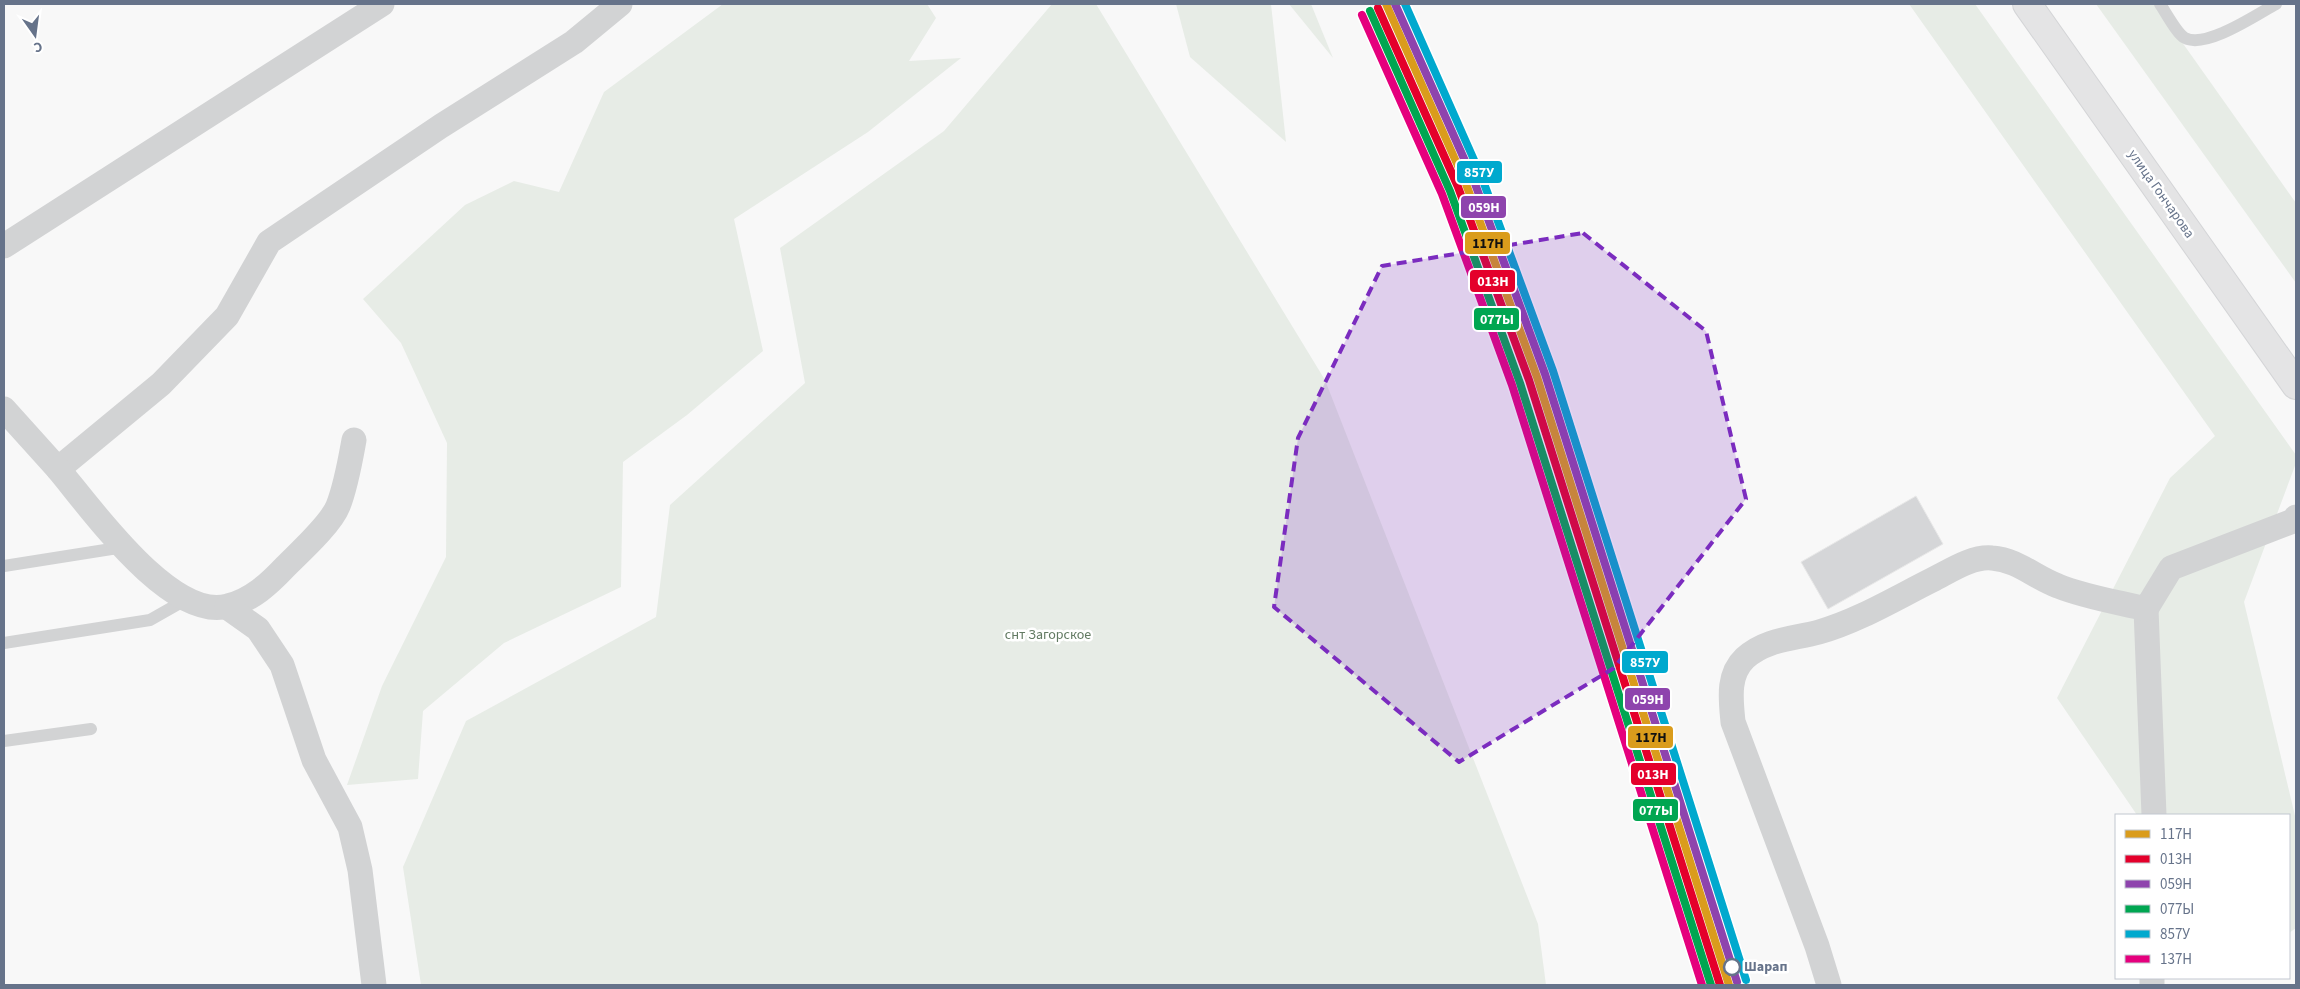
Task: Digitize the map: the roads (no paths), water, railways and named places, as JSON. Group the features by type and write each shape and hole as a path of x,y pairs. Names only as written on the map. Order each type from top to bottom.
{"main road":[{"name":"улица Гончарова","path":"2027,4 2296,384"}],"street":[{"path":"4,246 382,4"},
{"path":"58,469 160,384 227,316 269,242 441,126 574,42 620,4"},
{"path":"4,410 58,469 124,547 169,591 202,606 227,607 262,591 310,542 338,508 354,440"},
{"path":"2154,814 2146,609 2171,568 2293,521 2296,517"},
{"path":"1829,985 1817,946 1734,722 1731,695 1733,675 1744,659 1761,647 1833,627 1966,563 1990,558 2014,562 2057,586 2146,609"},
{"path":"227,607 258,629 282,665 314,760 350,827 360,870 374,985"}],"lane":[{"path":"2160,4 2183,38 2198,42 2218,35 2276,4"},
{"path":"4,566 124,547"},
{"path":"4,642 150,620 187,599"},
{"path":"4,741 91,729"}],"place":[{"name":"Шарап","path":"1732,967"}],"park label":[{"name":"снт Загорское","path":"1048,635"}]}
